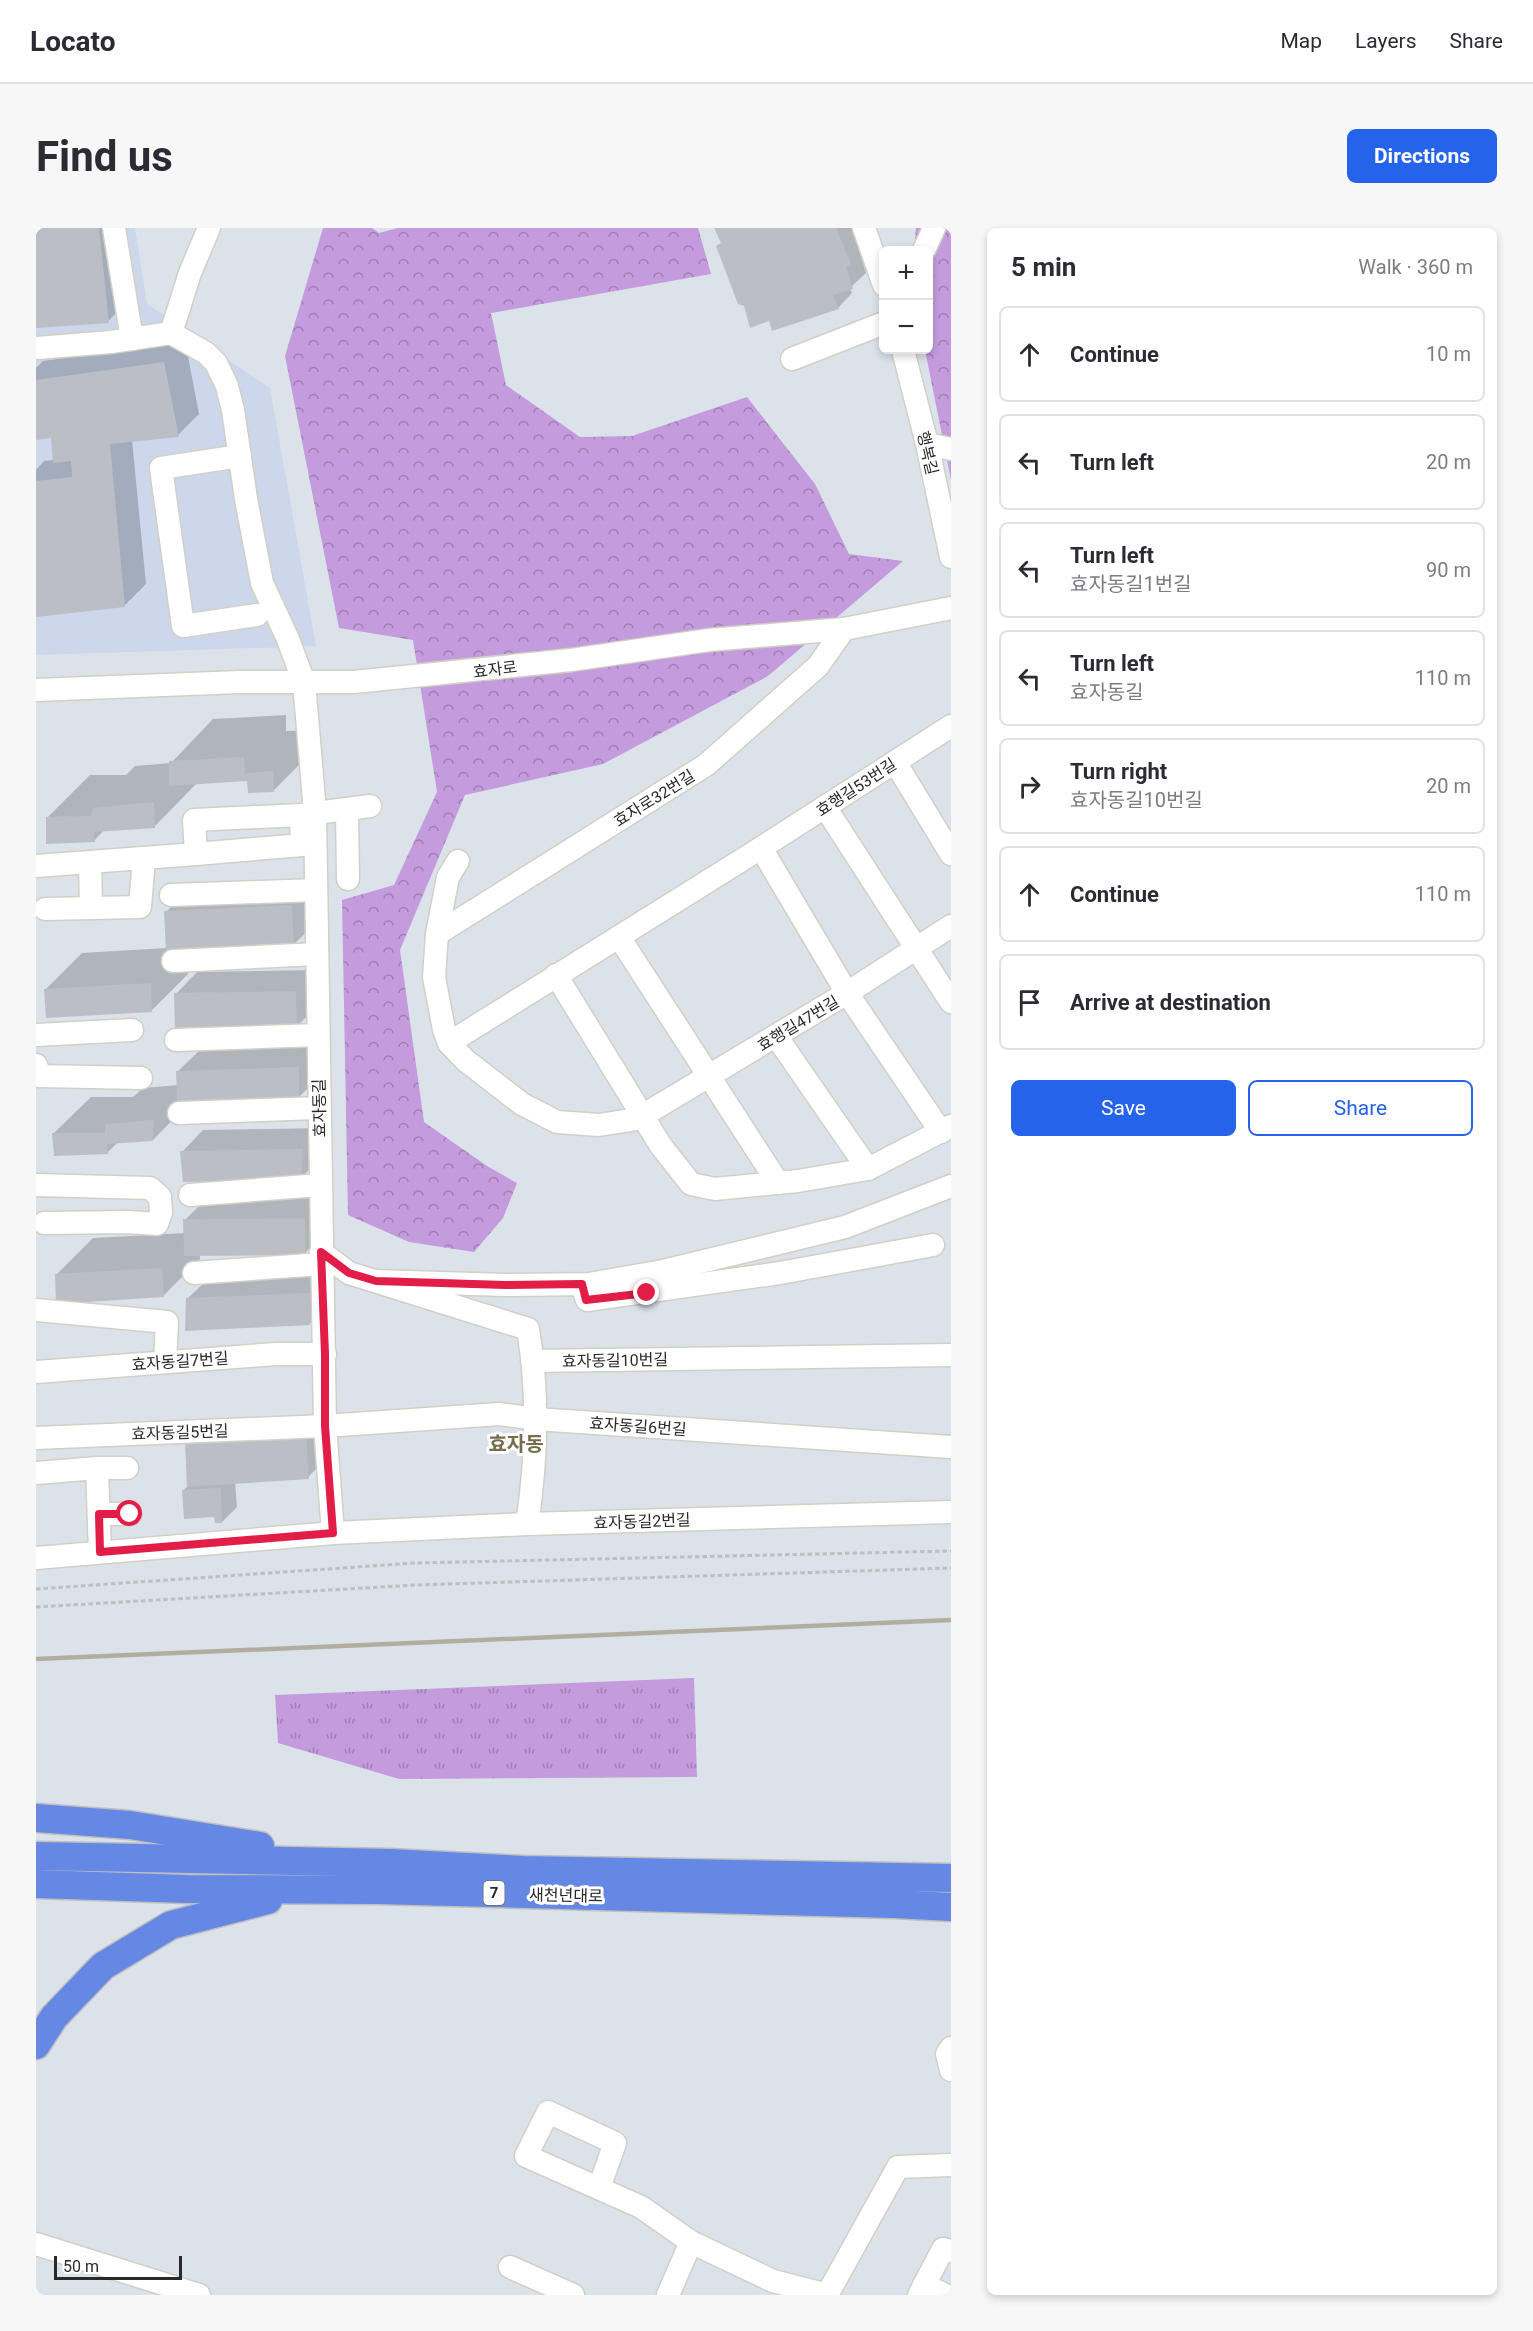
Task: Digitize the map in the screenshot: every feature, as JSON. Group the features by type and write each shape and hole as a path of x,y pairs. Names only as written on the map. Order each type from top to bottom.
{"main road":[{"path":"36,1818 130,1825 362,1863"},
{"name":"새천년대로","path":"36,1856 362,1863 524,1870 951,1878"},
{"name":"새천년대로","path":"36,1884 187,1889 378,1890 951,1907"},
{"path":"36,2045 54,2017 103,1966 171,1925 266,1900 378,1890"}],"street":[{"path":"114,228 132,339"},
{"path":"36,348 171,333 190,273 209,228"},
{"path":"864,228 879,271"},
{"path":"926,246 934,228"},
{"path":"792,358 879,325"},
{"name":"효자동길","path":"171,333 206,353 216,363 228,386 262,583 287,637 304,682 308,813 316,890 325,1426 333,1533"},
{"name":"행복길","path":"904,354 927,444 951,557"},
{"path":"927,444 951,449"},
{"path":"240,456 161,468 183,626 257,615"},
{"name":"효자로","path":"36,690 240,682 354,682 470,672 709,640 844,629 951,608"},
{"name":"효자로32번길","path":"437,934 706,765 818,666 844,629"},
{"name":"효행길53번길","path":"449,1043 951,726"},
{"path":"895,762 951,854"},
{"path":"196,854 194,820 308,813 370,806"},
{"path":"825,807 951,1002"},
{"path":"347,809 348,879"},
{"path":"36,866 302,845 308,813"},
{"path":"556,975 662,1146 691,1184 715,1189 778,1183 868,1169 946,1129 847,993 761,848"},
{"path":"45,909 140,907 144,858"},
{"path":"458,861 448,877 437,934 434,976 444,1030 449,1043 465,1059 522,1104 557,1122 599,1125 643,1116"},
{"path":"90,862 91,908"},
{"path":"171,895 316,890"},
{"name":"효행길47번길","path":"643,1116 847,993 951,926"},
{"path":"619,937 778,1183"},
{"path":"173,961 317,954"},
{"path":"36,1035 132,1030"},
{"path":"176,1040 318,1035"},
{"path":"776,1036 868,1169"},
{"path":"36,1065 40,1076 141,1077"},
{"path":"179,1113 319,1108"},
{"path":"36,1185 150,1188 160,1197 161,1213 157,1224 44,1223"},
{"path":"190,1196 320,1185"},
{"path":"80,1186 80,1222"},
{"path":"376,1281 505,1285 582,1284 663,1271 845,1227 951,1186"},
{"path":"582,1284 586,1300 780,1274 933,1245"},
{"path":"194,1273 321,1258 349,1273 528,1329 533,1361 536,1419 534,1469 527,1524"},
{"path":"36,1310 167,1322 165,1362"},
{"name":"효자동길7번길","path":"36,1372 276,1354 325,1354"},
{"name":"효자동길10번길","path":"533,1361 951,1355"},
{"name":"효자동길6번길","path":"325,1426 499,1414 536,1419 951,1448"},
{"name":"효자동길5번길","path":"36,1438 325,1426"},
{"path":"97,1468 100,1552"},
{"path":"36,1473 127,1468"},
{"name":"효자동길2번길","path":"36,1558 333,1533 527,1524 951,1512"},
{"path":"99,1514 130,1514"},
{"path":"915,1876 951,1862"},
{"path":"951,2048 947,2054 951,2070"},
{"path":"599,2188 641,2207 692,2242 773,2281 828,2295 880,2196 898,2167 951,2165"},
{"path":"668,2295 692,2242"},
{"path":"36,2244 199,2295"},
{"path":"945,2295 921,2290 943,2249 951,2251"},
{"path":"510,2267 573,2295"}],"path":[{"path":"36,1589 414,1563 951,1551"},
{"path":"36,1607 416,1585 951,1568"}],"shaded area":[{"path":"36,228 135,228 147,304 270,388 316,646 36,655"}],"green space":[{"path":"323,228 372,228 379,233 398,228 698,228 711,274 491,313 506,385 580,437 632,436 747,397 815,484 849,554 903,561 768,676 603,764 465,795 400,950 424,1122 487,1166 517,1183 503,1218 474,1252 409,1242 348,1215 342,900 394,885 437,792 413,640 339,628 285,356"},
{"path":"916,228 951,228 951,480 926,354 933,354 933,246 914,246"},
{"path":"694,1678 697,1777 399,1779 278,1743 275,1695"}],"building":[{"path":"36,228 99,228 109,323 36,328"},
{"path":"714,228 836,228 851,264 846,267 853,289 833,295 839,309 772,331 769,321 750,328 744,306 738,304 716,246 721,243"},
{"path":"164,362 179,437 110,444 125,607 36,617 36,481 72,477 71,461 53,463 51,438 36,440 36,380"},
{"path":"244,757 245,773 273,771 274,792 248,793 247,781 169,786 169,761"},
{"path":"154,802 155,828 94,832 95,842 46,844 46,817 91,816 92,808"},
{"path":"292,905 294,947 166,952 164,911"},
{"path":"151,983 152,1012 46,1018 44,989"},
{"path":"296,991 297,1029 175,1031 174,993"},
{"path":"299,1067 299,1099 177,1102 176,1071"},
{"path":"154,1120 153,1141 107,1144 108,1154 54,1156 52,1133 105,1133 105,1124"},
{"path":"303,1149 301,1180 183,1182 180,1151"},
{"path":"305,1218 305,1255 184,1256 183,1219"},
{"path":"162,1268 164,1297 56,1304 55,1274"},
{"path":"310,1293 310,1325 185,1331 186,1298"},
{"path":"306,1434 309,1479 187,1487 185,1441"},
{"path":"221,1488 222,1523 215,1523 214,1517 184,1519 182,1490"}],"railway":[{"path":"36,1659 951,1620"}],"district":[{"name":"효자동","path":"516,1444"}],"route":[{"path":"130,1514 99,1514 100,1552 333,1533 325,1426 321,1252 349,1273 376,1281 505,1285 582,1284 586,1300 647,1293"}]}
